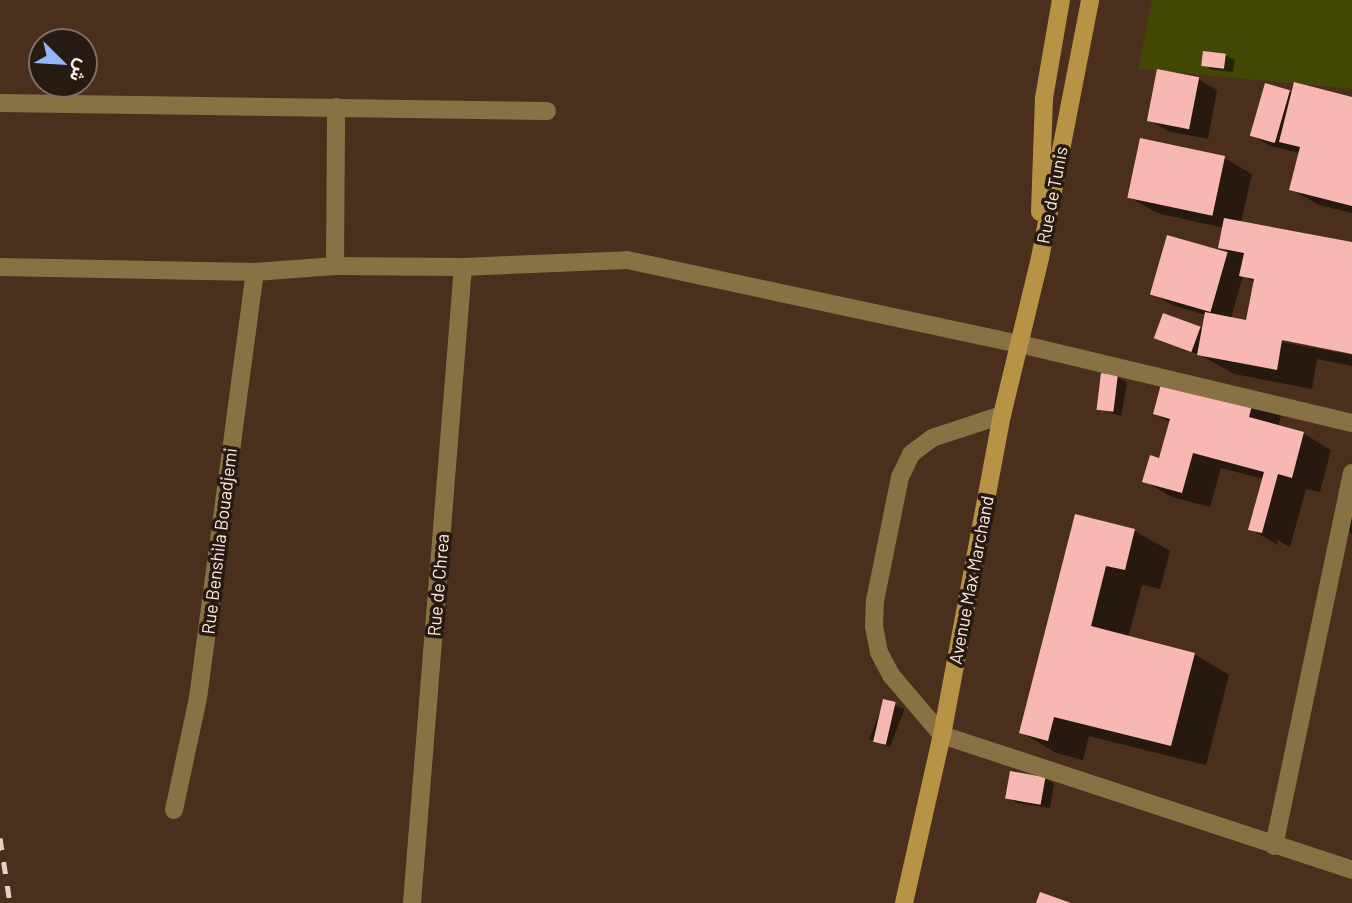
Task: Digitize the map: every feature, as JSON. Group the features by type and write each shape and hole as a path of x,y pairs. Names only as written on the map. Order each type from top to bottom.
{"main road":[{"name":"Rue de Tunis","path":"1040,258 1044,98 1061,0"},
{"name":"Rue de Tunis","path":"1040,258 1090,0"},
{"name":"Avenue Max Marchand","path":"904,903 942,735 1002,415 1040,258"}],"street":[{"path":"0,103 547,111"},
{"path":"335,266 336,107"},
{"path":"0,267 254,272 335,266 463,267 627,260 1020,344 1352,423"},
{"name":"Rue de Chrea","path":"412,903 463,267"},
{"name":"Rue Benshila Bouadjemi","path":"174,810 198,698 254,272"},
{"path":"1002,415 932,438 911,454 900,477 878,589 874,626 880,652 891,675 942,735 1352,870"},
{"path":"1274,846 1352,473"}],"green space":[{"path":"1152,0 1352,0 1352,89 1138,69"}],"building":[{"path":"1203,51 1226,54 1224,69 1201,66"},
{"path":"1157,69 1199,77 1189,129 1147,121"},
{"path":"1294,82 1352,97 1352,206 1289,190 1300,147 1279,142"},
{"path":"1265,83 1290,90 1275,143 1250,136"},
{"path":"1140,138 1225,156 1212,216 1127,198"},
{"path":"1224,218 1352,242 1352,354 1282,340 1277,370 1197,355 1205,312 1246,320 1254,279 1239,276 1244,253 1218,248"},
{"path":"1167,235 1228,252 1210,312 1150,295"},
{"path":"1163,313 1201,327 1191,352 1154,338"},
{"path":"1101,373 1118,375 1113,412 1096,410"},
{"path":"1164,373 1254,398 1249,417 1304,432 1292,478 1278,474 1262,533 1248,530 1264,472 1193,453 1182,493 1142,482 1150,455 1159,458 1170,419 1153,414"},
{"path":"1075,514 1135,529 1125,570 1106,566 1091,626 1195,653 1171,746 1054,717 1048,741 1019,733"},
{"path":"883,699 896,702 886,745 873,742"},
{"path":"1010,771 1045,777 1041,805 1005,799"},
{"path":"1040,892 1071,903 1036,903"}],"railway":[{"path":"0,838 10,903"}]}
